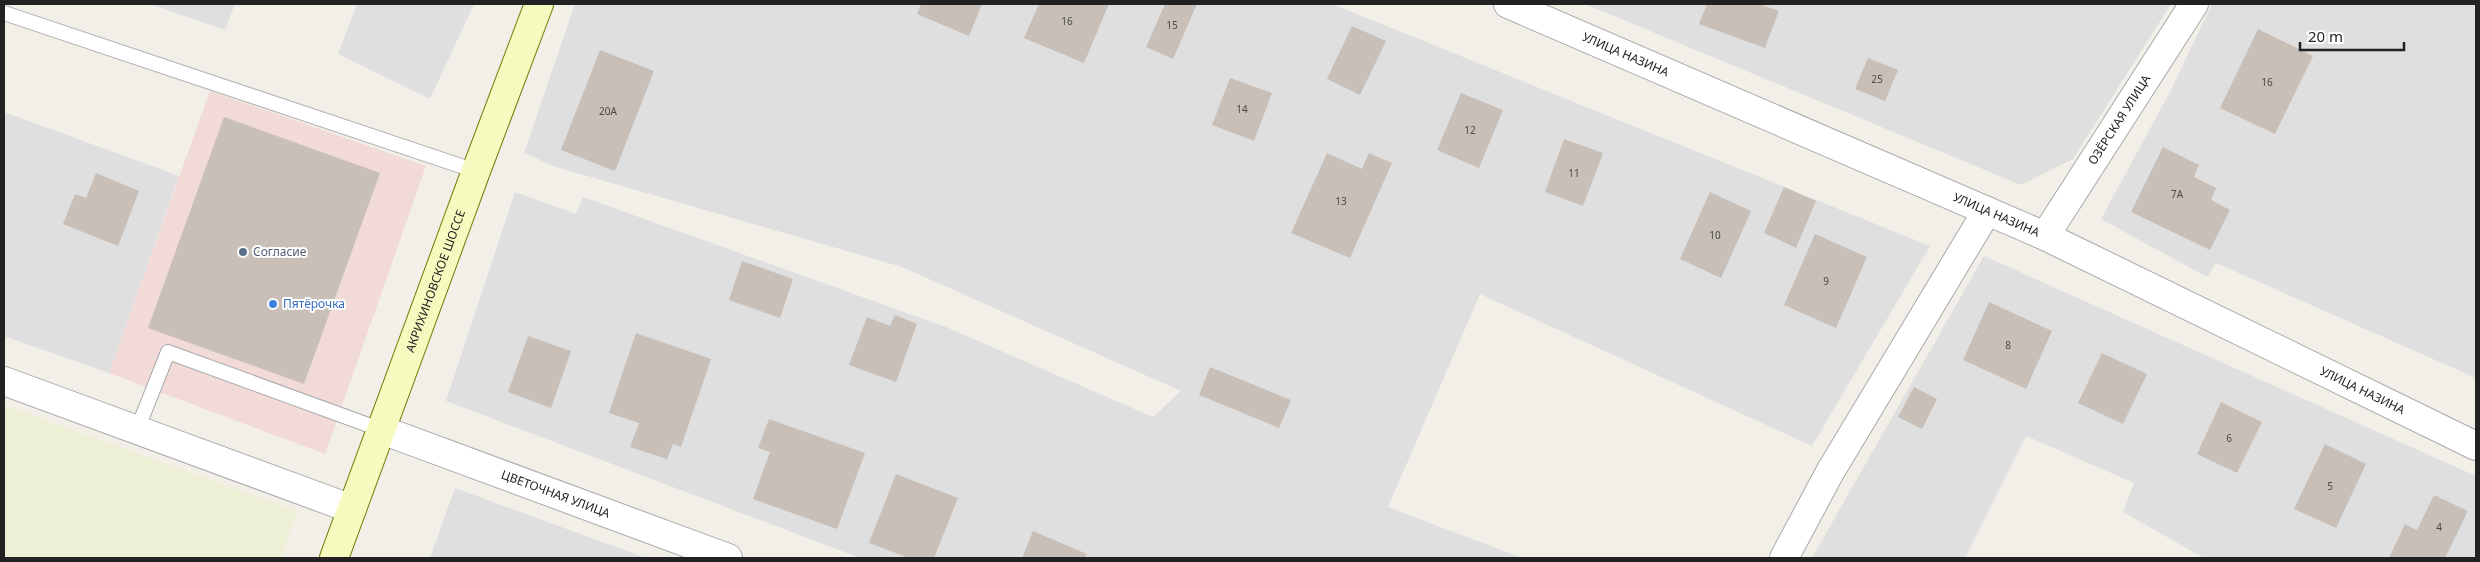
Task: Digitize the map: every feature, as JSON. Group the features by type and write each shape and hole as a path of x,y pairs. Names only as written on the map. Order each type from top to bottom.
{"main road":[{"name":"АКРИХИНОВСКОЕ ШОССЕ","path":"334,558 539,4"}],"street":[{"name":"УЛИЦА НАЗИНА","path":"1508,4 2045,236 2476,446"},
{"name":"ОЗЁРСКАЯ УЛИЦА","path":"2045,236 2194,4"},
{"path":"1784,558 1830,472 1987,211"},
{"path":"4,381 352,509"},
{"name":"ЦВЕТОЧНАЯ УЛИЦА","path":"382,430 728,558"}],"lane":[{"path":"4,13 476,171"},
{"path":"137,430 168,352 382,430"}],"shaded area":[{"path":"150,4 235,4 225,30"},
{"path":"357,4 474,4 430,99 338,54"},
{"path":"575,4 1332,4 1930,246 1812,446 1480,294 1388,507 1522,558 860,558 446,401 515,192 576,214 583,197 946,327 1153,417 1181,391 902,267 556,167 524,153"},
{"path":"1585,4 2171,4 2073,159 2021,185"},
{"path":"2212,4 2476,4 2476,378 2216,263 2207,277 2101,219 2171,90"},
{"path":"210,91 426,166 325,454 109,373"},
{"path":"4,112 179,176 109,373 4,336"},
{"path":"1984,256 2476,476 2476,558 2204,558 2123,512 2134,483 2026,436 1965,558 1812,558"},
{"path":"455,488 646,558 430,558"}],"green space":[{"path":"4,405 297,511 281,558 4,558"}],"building":[{"path":"921,4 982,4 969,36 917,14"},
{"path":"1039,4 1109,4 1084,63 1024,38"},
{"path":"1165,4 1197,4 1173,59 1146,47"},
{"path":"1707,4 1759,4 1779,11 1765,48 1699,24"},
{"path":"1352,26 1386,41 1360,95 1327,79"},
{"path":"2258,29 2313,56 2275,134 2220,108"},
{"path":"600,50 654,71 615,171 561,150"},
{"path":"1868,58 1898,70 1885,101 1855,89"},
{"path":"1230,78 1272,93 1254,141 1212,125"},
{"path":"1461,93 1503,110 1479,168 1437,150"},
{"path":"224,117 380,173 304,384 148,328"},
{"path":"1564,139 1603,153 1583,206 1545,192"},
{"path":"2163,147 2199,165 2194,177 2216,188 2211,200 2230,210 2210,250 2131,212"},
{"path":"1327,153 1362,169 1369,153 1392,163 1350,258 1291,233"},
{"path":"96,173 139,191 118,246 63,224 75,194 86,198"},
{"path":"1784,187 1816,201 1796,248 1764,233"},
{"path":"1710,192 1751,211 1721,278 1680,259"},
{"path":"1815,234 1867,257 1836,328 1784,305"},
{"path":"742,261 793,279 780,318 729,300"},
{"path":"1989,302 2052,331 2026,389 1963,360"},
{"path":"895,315 917,324 896,382 849,365 867,317 890,326"},
{"path":"636,333 711,359 681,447 673,444 667,459 630,447 639,423 609,413"},
{"path":"528,336 571,351 551,408 508,392"},
{"path":"2102,353 2147,374 2123,424 2078,403"},
{"path":"1210,367 1291,400 1279,428 1199,395"},
{"path":"1914,387 1937,399 1922,429 1898,417"},
{"path":"2221,402 2262,422 2237,473 2197,454"},
{"path":"769,419 865,453 837,529 753,499 770,452 758,448"},
{"path":"2325,444 2366,464 2336,528 2294,509"},
{"path":"896,474 958,498 934,558 909,558 869,543"},
{"path":"2434,495 2468,511 2445,558 2389,558 2405,524 2417,530"},
{"path":"1033,531 1087,554 1085,558 1022,558"}],"place":[{"name":"Согласие","path":"243,252"},
{"name":"Пятёрочка","path":"273,304"}]}
